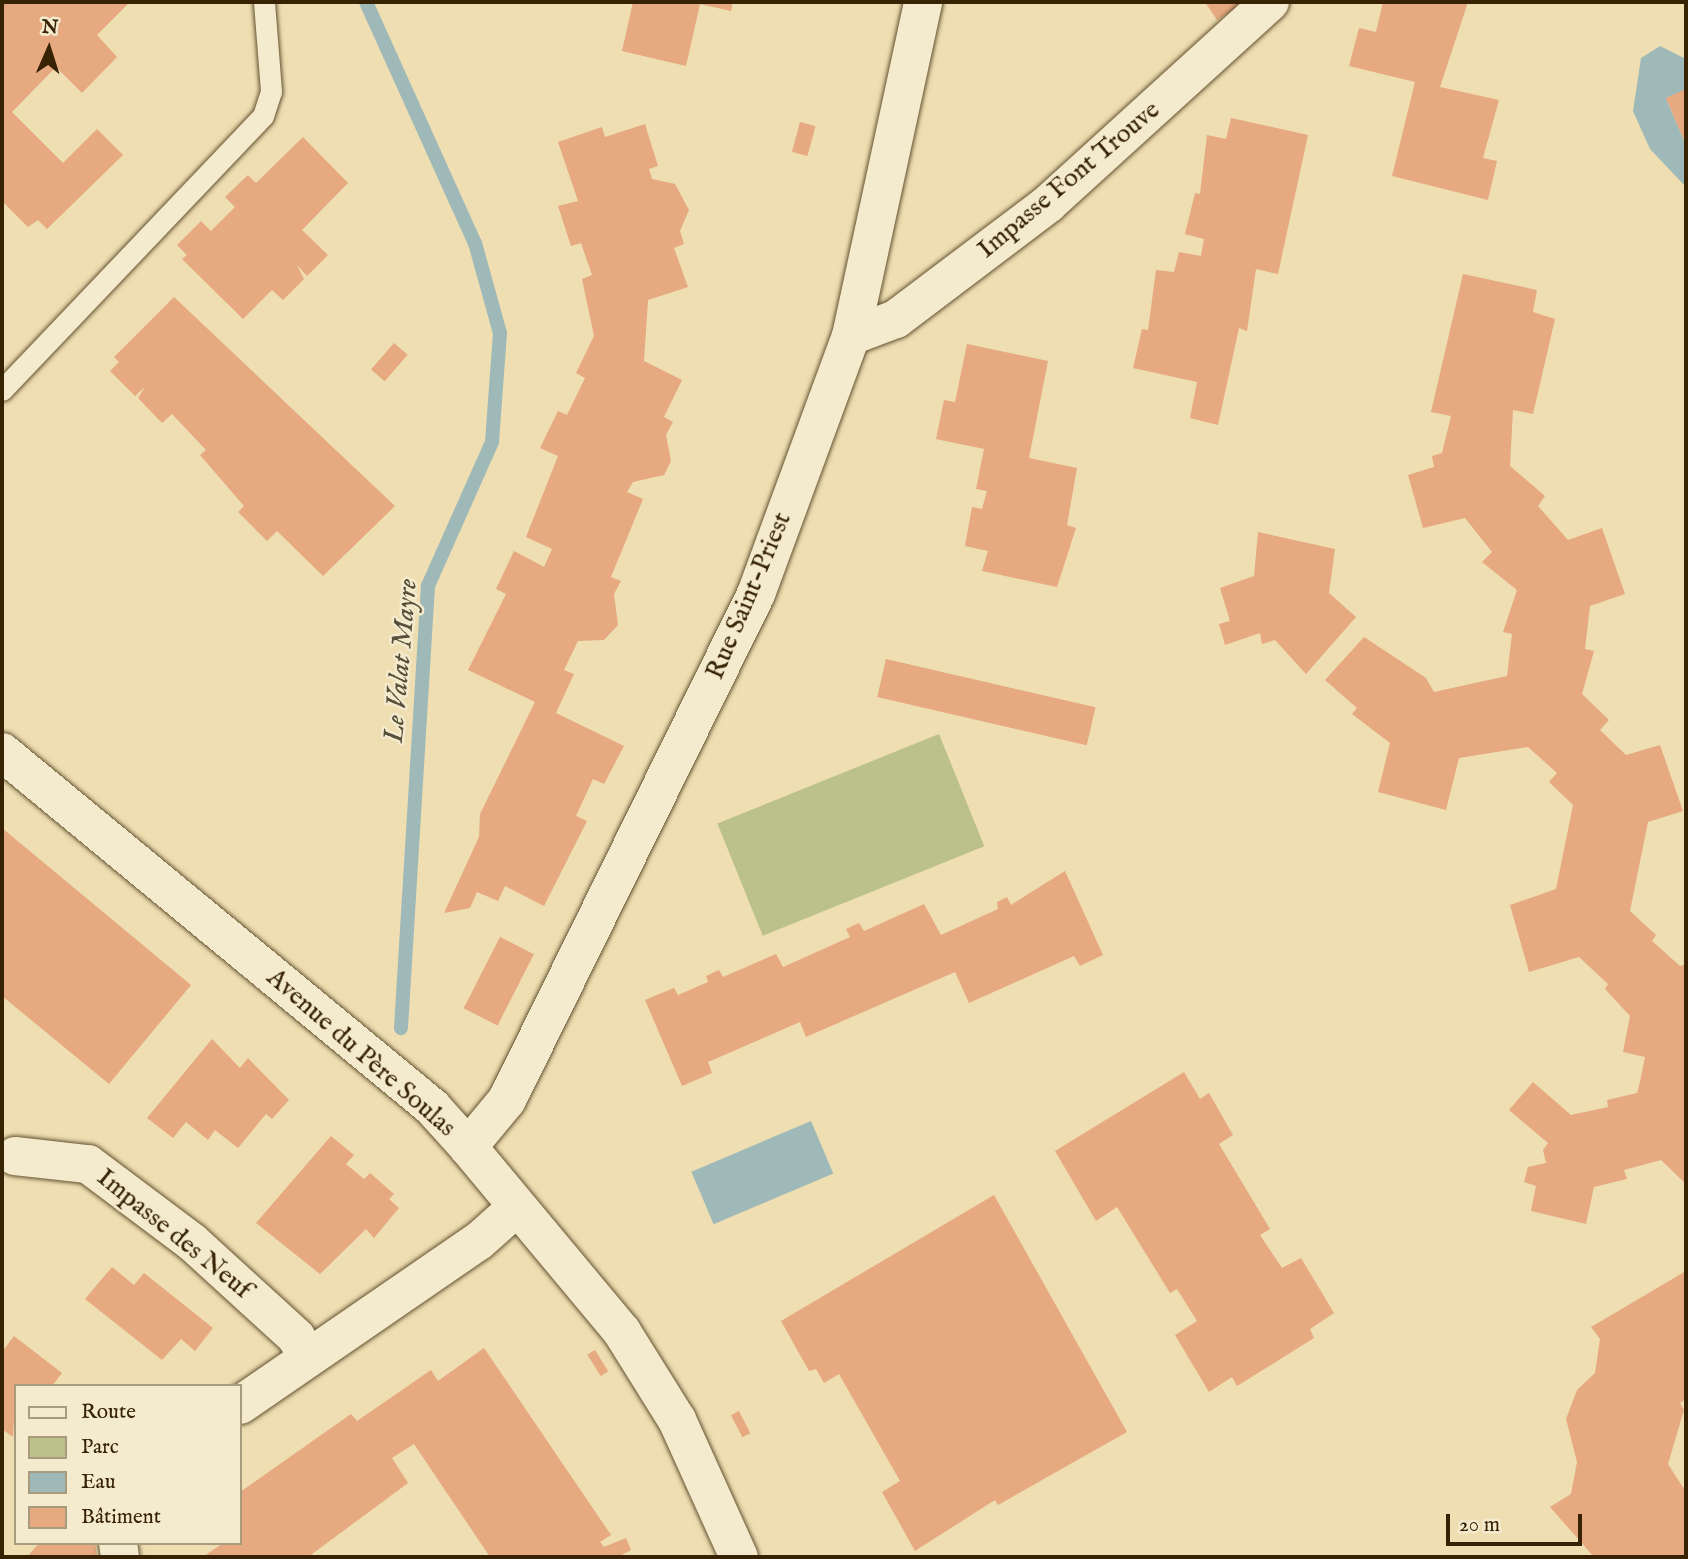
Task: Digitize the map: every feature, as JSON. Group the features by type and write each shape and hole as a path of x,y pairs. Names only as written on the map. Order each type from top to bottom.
{"street":[{"name":"Rue Saint-Priest","path":"468,1147 507,1100 756,594 851,336 922,2"},
{"name":"Impasse Font Trouve","path":"851,336 896,319 1048,204 1270,2"},
{"name":"Avenue du Père Soulas","path":"2,752 432,1107 517,1207 648,1372 739,1557"},
{"name":"Impasse des Neuf","path":"15,1156 88,1164 192,1242 296,1337 308,1358"},
{"path":"242,1404 517,1207"}],"lane":[{"path":"2,390 264,116 271,91 264,2"}],"green space":[{"path":"939,734 984,846 763,936 717,824"}],"water":[{"path":"1660,46 1686,59 1686,90 1666,98 1686,145 1686,187 1650,149 1633,111 1641,58"},
{"path":"811,1121 833,1173 714,1224 691,1172"}],"building":[{"path":"2,2 130,2 97,35 117,57 82,93 56,67 12,112 63,163 97,129 123,155 47,229 38,220 28,227 2,201"},
{"path":"633,2 733,2 731,11 700,4 686,66 622,51"},
{"path":"1205,2 1246,2 1217,20"},
{"path":"1383,2 1468,2 1440,87 1499,100 1483,158 1497,161 1488,200 1392,176 1415,82 1349,66 1359,28 1376,32"},
{"path":"1686,89 1686,145 1666,98"},
{"path":"1231,118 1308,135 1278,274 1256,269 1247,331 1239,328 1218,425 1190,418 1197,382 1133,368 1142,329 1148,330 1156,270 1174,272 1179,252 1201,256 1204,239 1185,234 1195,193 1200,194 1207,135 1226,139"},
{"path":"800,122 815,126 807,156 792,152"},
{"path":"645,124 658,166 649,169 652,179 675,184 689,210 680,231 684,244 674,248 688,287 648,300 644,361 682,380 664,417 673,422 666,435 671,461 664,475 633,482 627,492 643,499 611,577 621,581 614,594 618,625 604,640 578,641 564,670 574,674 556,713 624,746 604,784 593,779 576,816 587,821 544,906 505,886 498,901 477,892 470,908 444,913 479,837 480,814 535,702 468,670 506,594 496,589 514,551 544,567 552,549 526,537 558,456 540,448 558,411 567,415 585,378 576,373 594,336 582,279 592,275 581,243 571,246 558,206 578,201 558,142 602,127 605,137"},
{"path":"303,137 348,183 302,230 328,255 307,276 297,265 304,279 283,300 272,290 243,319 182,259 187,255 177,245 201,221 211,231 235,207 225,197 248,175 256,183"},
{"path":"1463,274 1537,290 1533,312 1555,319 1533,414 1513,410 1510,466 1545,496 1538,506 1568,540 1602,528 1625,594 1590,606 1585,649 1594,651 1582,694 1609,720 1600,730 1626,755 1660,745 1683,811 1648,822 1630,911 1656,935 1652,941 1680,966 1686,964 1686,1184 1661,1160 1624,1170 1627,1179 1594,1187 1586,1224 1531,1211 1536,1186 1524,1182 1528,1167 1546,1163 1543,1150 1548,1143 1509,1110 1533,1082 1571,1115 1608,1107 1607,1100 1637,1093 1640,1082 1645,1057 1623,1052 1630,1016 1605,989 1608,984 1579,957 1529,972 1510,905 1556,889 1573,805 1549,782 1557,773 1528,747 1459,758 1446,810 1378,792 1390,743 1352,714 1357,708 1325,680 1364,637 1426,678 1434,692 1507,676 1512,634 1503,632 1517,590 1482,562 1492,552 1465,518 1423,528 1408,475 1434,467 1432,456 1442,453 1451,416 1431,412"},
{"path":"174,297 395,506 323,576 277,531 267,541 238,512 244,506 200,455 206,450 172,414 162,423 138,398 145,387 135,396 110,371 119,362 114,357"},
{"path":"394,343 408,355 385,381 371,369"},
{"path":"967,344 1048,361 1029,458 1077,468 1067,525 1076,528 1057,587 982,571 988,551 965,546 972,507 982,509 987,491 976,489 984,449 936,439 944,400 955,402"},
{"path":"1258,532 1335,549 1329,593 1356,617 1306,674 1275,640 1262,644 1260,633 1225,645 1219,624 1230,621 1220,588 1254,576"},
{"path":"886,659 1095,707 1087,745 877,697"},
{"path":"2,828 191,985 109,1084 2,996"},
{"path":"1065,871 1103,955 1080,966 1074,956 969,1003 955,972 806,1037 800,1022 708,1062 712,1073 682,1086 645,1000 674,988 678,995 708,982 706,976 719,970 723,977 776,954 783,967 850,937 846,929 859,923 864,931 924,904 941,935 998,909 997,902 1007,897 1011,905"},
{"path":"500,937 534,954 498,1026 464,1008"},
{"path":"212,1039 240,1068 248,1058 289,1100 272,1119 266,1114 238,1148 215,1130 208,1140 186,1122 173,1138 147,1118"},
{"path":"1184,1072 1200,1099 1209,1093 1233,1135 1219,1144 1270,1229 1260,1235 1282,1268 1301,1258 1334,1313 1310,1329 1314,1338 1237,1386 1232,1377 1209,1392 1175,1335 1197,1321 1177,1289 1170,1293 1117,1207 1096,1221 1055,1151"},
{"path":"331,1136 354,1155 346,1164 364,1179 370,1173 394,1194 389,1199 399,1208 374,1238 366,1229 320,1274 256,1223"},
{"path":"994,1195 1127,1432 998,1505 995,1500 915,1551 882,1492 900,1481 839,1374 824,1383 816,1369 809,1371 781,1321"},
{"path":"112,1267 134,1285 144,1273 213,1328 195,1351 181,1339 162,1360 85,1299"},
{"path":"1686,1271 1686,1399 1680,1403 1684,1410 1668,1464 1686,1492 1686,1557 1594,1557 1550,1507 1571,1494 1577,1462 1566,1419 1577,1390 1595,1373 1600,1339 1591,1327"},
{"path":"14,1336 62,1373 54,1384 14,1384 13,1437 2,1429 2,1352"},
{"path":"484,1348 611,1535 600,1542 604,1547 626,1538 631,1550 618,1557 490,1557 414,1444 392,1458 408,1483 308,1557 203,1557 220,1545 242,1545 242,1491 351,1414 357,1421 431,1370 438,1381"},
{"path":"595,1350 608,1371 601,1376 587,1355"},
{"path":"739,1411 750,1433 742,1437 731,1415"},
{"path":"37,1545 95,1545 97,1557 27,1557"}],"waterway":[{"name":"Le Valat Mayre","path":"366,2 475,243 500,333 492,442 428,586 401,1028"}]}
